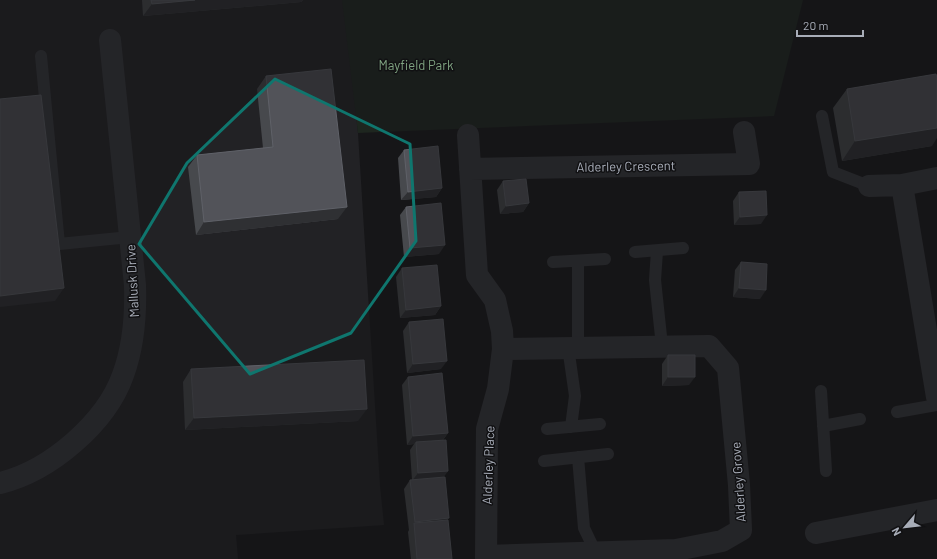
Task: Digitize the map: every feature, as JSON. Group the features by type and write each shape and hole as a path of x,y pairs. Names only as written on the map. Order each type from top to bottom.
{"street":[{"name":"Mallusk Drive","path":"0,483 26,475 48,463 69,447 90,427 107,404 123,376 132,345 136,312 110,40"},
{"name":"Alderley Crescent","path":"470,169 749,164 744,132"},
{"name":"Alderley Place","path":"468,136 477,275 495,300 502,330 503,349 498,389 487,429 486,558"},
{"path":"869,186 902,185 937,178"},
{"path":"902,185 937,397"},
{"path":"503,349 662,346"},
{"name":"Alderley Grove","path":"486,558 566,556 596,553 676,555 722,541 741,530 739,485 728,368 709,346 662,346"},
{"path":"816,533 937,510"}],"lane":[{"path":"41,56 59,244 130,237"},
{"path":"822,116 833,172 869,186"},
{"path":"635,252 683,248"},
{"path":"657,250 655,280 662,346"},
{"path":"553,262 605,259"},
{"path":"571,427 575,396 573,347 578,261"},
{"path":"821,391 826,471"},
{"path":"897,412 937,405"},
{"path":"823,426 860,419"},
{"path":"547,429 600,424"},
{"path":"544,460 608,454"},
{"path":"578,457 584,528 596,553"}],"highlighted area":[{"path":"275,79 410,144 416,241 351,333 250,374 139,244 187,163"}],"shaded area":[{"path":"0,0 345,0 358,133 380,486 384,525 236,535 238,559 0,559"}],"green space":[{"name":"Mayfield Park","path":"342,0 803,0 774,116 358,133"}],"building":[{"path":"151,0 195,0 152,4"},
{"path":"331,69 347,207 204,222 197,155 273,147 266,76"},
{"path":"936,74 937,128 855,141 847,89"},
{"path":"41,95 64,288 0,296 0,99"},
{"path":"438,146 442,188 408,192 404,150"},
{"path":"526,179 529,203 506,206 503,181"},
{"path":"766,191 767,215 740,217 739,192"},
{"path":"441,203 445,245 410,248 406,207"},
{"path":"741,262 767,264 766,290 739,288"},
{"path":"437,265 441,306 406,310 402,268"},
{"path":"443,319 447,361 413,364 409,322"},
{"path":"668,355 695,355 695,377 668,377"},
{"path":"364,360 367,409 194,418 191,369"},
{"path":"442,373 448,433 413,436 408,377"},
{"path":"446,440 448,471 418,473 416,442"},
{"path":"445,477 449,518 415,522 410,480"},
{"path":"448,520 452,559 417,559 414,523"}]}
